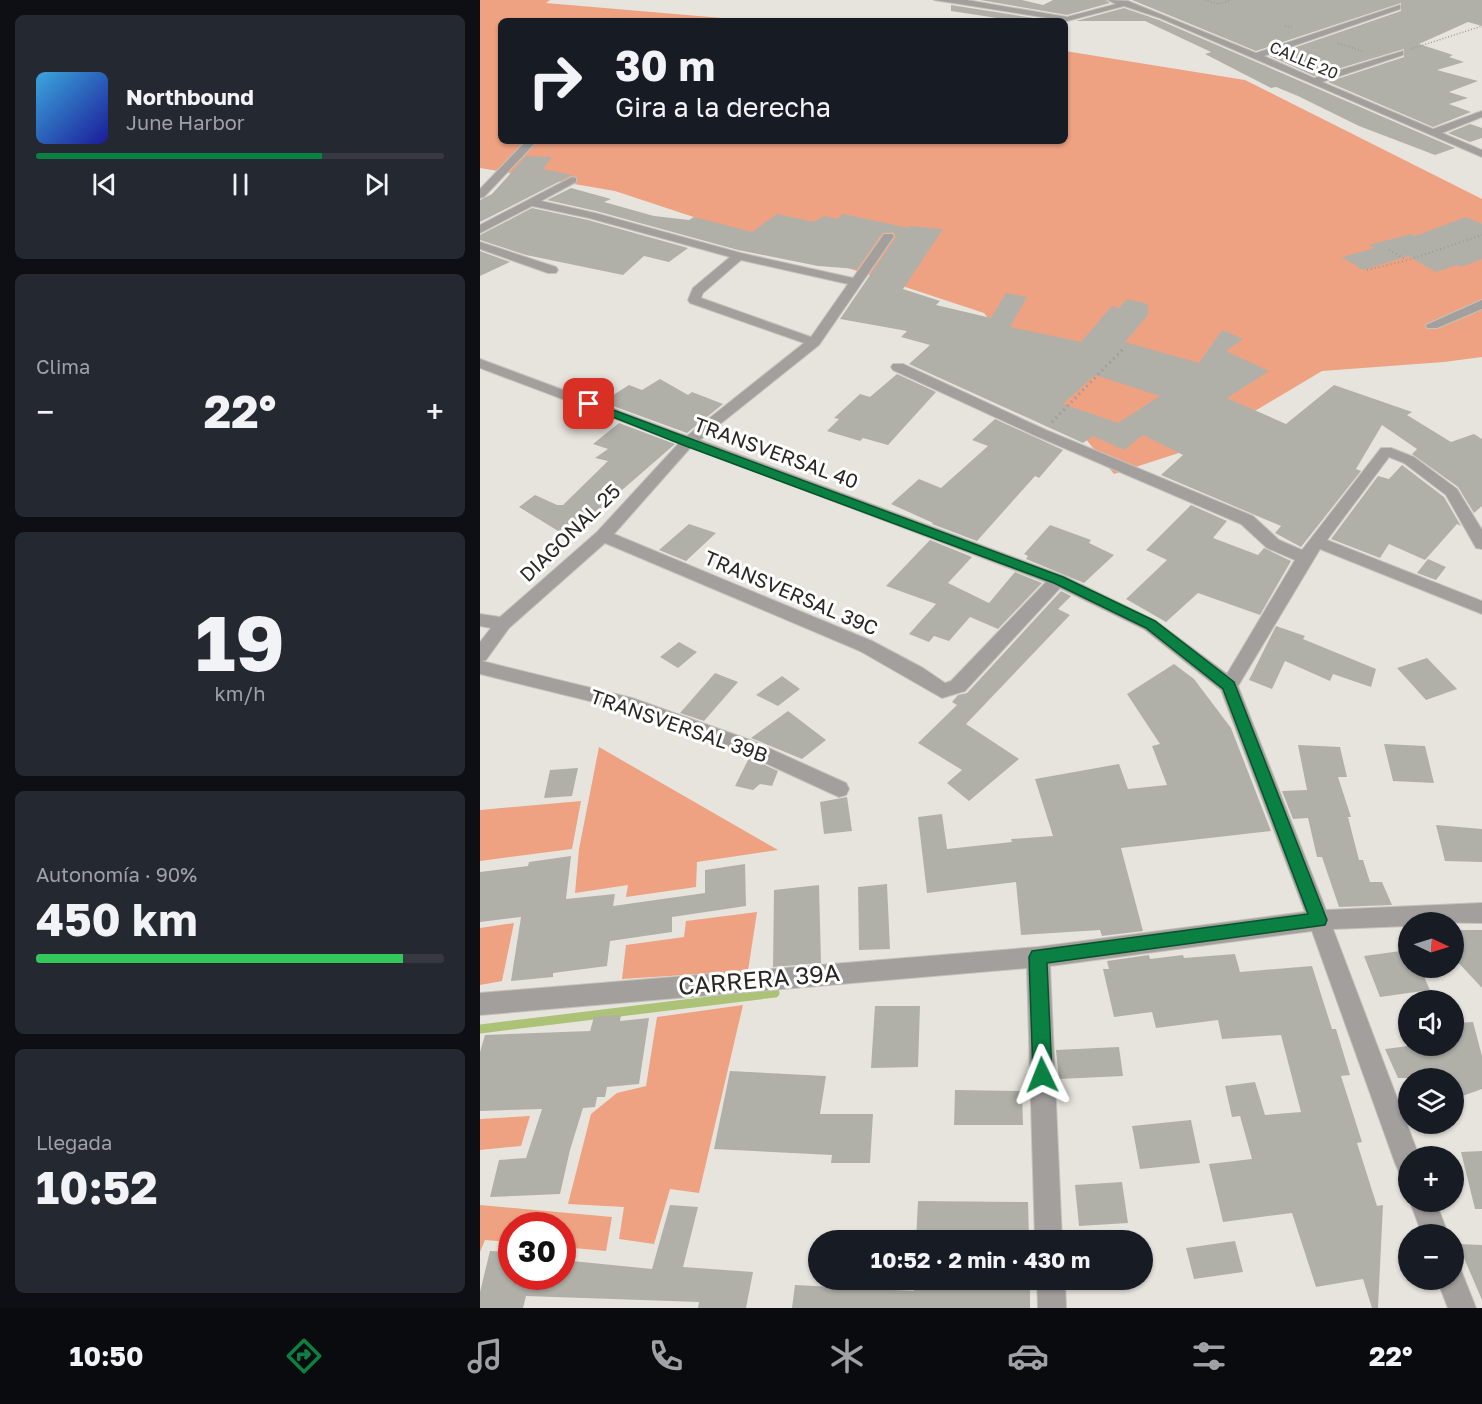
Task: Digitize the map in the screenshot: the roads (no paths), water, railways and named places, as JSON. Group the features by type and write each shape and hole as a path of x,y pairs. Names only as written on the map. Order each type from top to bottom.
{"street":[{"path":"938,0 976,3 1054,18"},
{"name":"CALLE 20","path":"1112,0 1162,16 1482,154"},
{"path":"1068,19 1139,0"},
{"path":"1257,56 1397,7"},
{"path":"1315,81 1400,53"},
{"path":"1433,133 1482,114"},
{"path":"480,195 529,144"},
{"path":"480,230 573,180"},
{"path":"532,203 591,215 739,256 855,282"},
{"name":"DIAGONAL 25","path":"480,655 503,624 603,536 687,443 814,342 888,236"},
{"path":"480,245 552,270"},
{"path":"739,256 697,291 694,300 814,342"},
{"path":"1432,325 1482,304"},
{"name":"TRANSVERSAL 40","path":"480,363 687,443 1058,580 1150,625 1229,686"},
{"path":"898,367 1041,433 1247,520 1273,544 1305,558"},
{"path":"1402,1146 1319,920 1229,686 1305,558 1386,451 1409,460 1452,492 1482,544"},
{"name":"TRANSVERSAL 39C","path":"603,536 866,646 916,673 942,691 958,686 1058,580"},
{"path":"1317,543 1482,608"},
{"path":"480,620 503,624"},
{"name":"TRANSVERSAL 39B","path":"480,668 625,703 746,746 839,789"},
{"name":"CARRERA 39A","path":"480,1004 1038,957 1319,920 1482,913"},
{"path":"1038,957 1049,1230"},
{"path":"1051,1290 1052,1308"},
{"path":"1455,1290 1462,1308"}],"waterway":[{"path":"480,1029 775,993"}]}
